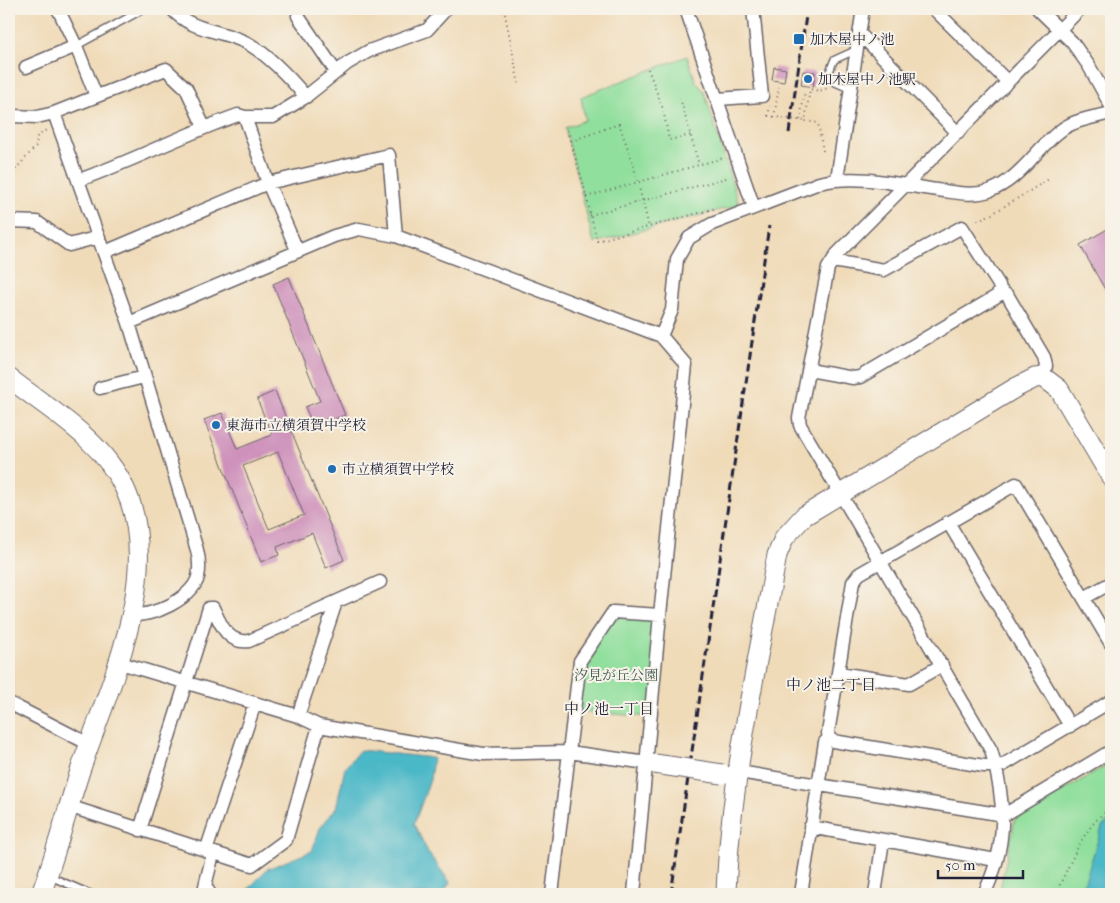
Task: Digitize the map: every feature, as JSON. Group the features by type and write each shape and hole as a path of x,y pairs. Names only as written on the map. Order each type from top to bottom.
{"street":[{"path":"58,9 76,46 96,96"},
{"path":"172,9 190,25 219,31 250,44 285,72 306,97"},
{"path":"79,180 132,161 204,127 238,115 245,118 273,117 306,97 336,72 369,51 427,30 446,9"},
{"path":"686,9 754,208"},
{"path":"717,99 762,96 753,9"},
{"path":"837,179 863,9"},
{"path":"934,9 1008,82"},
{"path":"1038,9 1072,42 1089,66 1111,106"},
{"path":"984,894 996,860 1004,815 1002,790 991,750 980,727 839,493 799,421 828,268 1080,9"},
{"path":"298,16 336,72"},
{"path":"859,33 958,133"},
{"path":"26,67 76,46"},
{"path":"13,116 37,117 54,113 166,69 186,88 204,127"},
{"path":"54,113 100,237 129,323 197,550 199,569 194,585 182,598 154,612 139,616 131,614"},
{"path":"661,336 672,310 677,259 689,238 712,224 837,179 871,180 966,194 989,191 1014,175 1064,128 1076,122 1111,113"},
{"path":"245,118 268,183 297,250"},
{"path":"105,252 268,183 390,155 396,236"},
{"path":"9,221 37,222 69,245 100,237"},
{"path":"833,261 884,270 962,226 995,277 1000,290 1008,296 1044,357 1046,366 1043,377"},
{"path":"129,323 297,250 359,229 396,236 661,336 686,365 660,615 651,763 634,894"},
{"path":"809,370 857,378 997,296 1000,290"},
{"path":"100,388 144,377"},
{"path":"726,894 733,774 777,555 793,526 804,516 839,493 1035,378 1043,377 1059,389 1111,477"},
{"path":"9,378 89,438 108,460 124,487 134,512 139,536 137,585 131,614 41,894"},
{"path":"800,894 825,742 829,738 855,578 1016,484 1111,644"},
{"path":"948,522 1070,726"},
{"path":"140,830 209,608 213,608 220,625 230,636 243,642 380,582"},
{"path":"1084,598 1111,583"},
{"path":"298,716 336,602"},
{"path":"552,894 580,661 613,612 660,615"},
{"path":"117,662 298,716 319,726 483,754 569,752 818,784 1004,815 1111,751"},
{"path":"839,673 908,684 942,665"},
{"path":"829,738 842,743 984,766 996,766 1003,765 1111,702"},
{"path":"9,703 89,744"},
{"path":"210,894 205,886 210,852 255,703"},
{"path":"68,806 252,865 286,840 319,726"},
{"path":"810,827 996,860"},
{"path":"875,894 883,840"}],"lane":[{"path":"76,46 142,10 150,9"},
{"path":"850,92 834,82 828,73 831,63 856,50"},
{"path":"48,876 91,894"}],"path":[{"path":"504,9 519,85"},
{"path":"648,69 662,108 669,140 691,135"},
{"path":"805,121 810,89 819,90 830,87 850,92"},
{"path":"774,117 779,88"},
{"path":"800,120 805,91"},
{"path":"680,98 699,165"},
{"path":"768,116 818,123 823,151"},
{"path":"570,142 619,124 638,183 649,227"},
{"path":"9,177 36,146 38,136 50,127"},
{"path":"567,130 597,241 725,206"},
{"path":"585,197 723,158 726,164"},
{"path":"590,215 731,177 728,171"},
{"path":"962,226 992,214 1049,180"},
{"path":"1055,894 1086,832 1099,816 1111,808"}],"green space":[{"path":"687,56 696,82 704,91 739,205 594,243 565,128 585,120 581,97"},
{"name":"汐見が丘公園","path":"613,612 660,615 651,717 574,711 580,661"},
{"path":"1111,763 1111,894 999,894 1015,819"}],"water":[{"path":"360,750 433,758 430,780 414,824 429,854 450,882 443,894 244,894 267,869 312,851 320,828 336,808 345,768"},
{"path":"1111,819 1111,894 1076,894 1085,881 1102,827"}],"building":[{"name":"加木屋中ノ池駅","path":"774,67 786,69 784,82 772,80"},
{"name":"加木屋中ノ池駅","path":"803,71 815,72 813,87 801,85"},
{"path":"1111,227 1111,300 1080,245"},
{"path":"289,277 345,415 327,422 326,419 313,425 305,407 320,401 273,284"},
{"name":"東海市立横須賀中学校","path":"275,391 344,560 326,568 312,533 277,547 279,555 261,562 204,420 222,413 237,449 272,435 257,399","holes":["278,452 304,515 269,529 243,466"]}],"railway":[{"path":"789,133 807,9"},
{"path":"671,894 769,226"}],"place":[{"name":"加木屋中ノ池","path":"799,39"},
{"name":"加木屋中ノ池駅","path":"808,79"},
{"name":"東海市立横須賀中学校","path":"216,425"},
{"name":"市立横須賀中学校","path":"332,469"}],"district":[{"name":"中ノ池二丁目","path":"831,685"},
{"name":"中ノ池一丁目","path":"609,709"}]}
